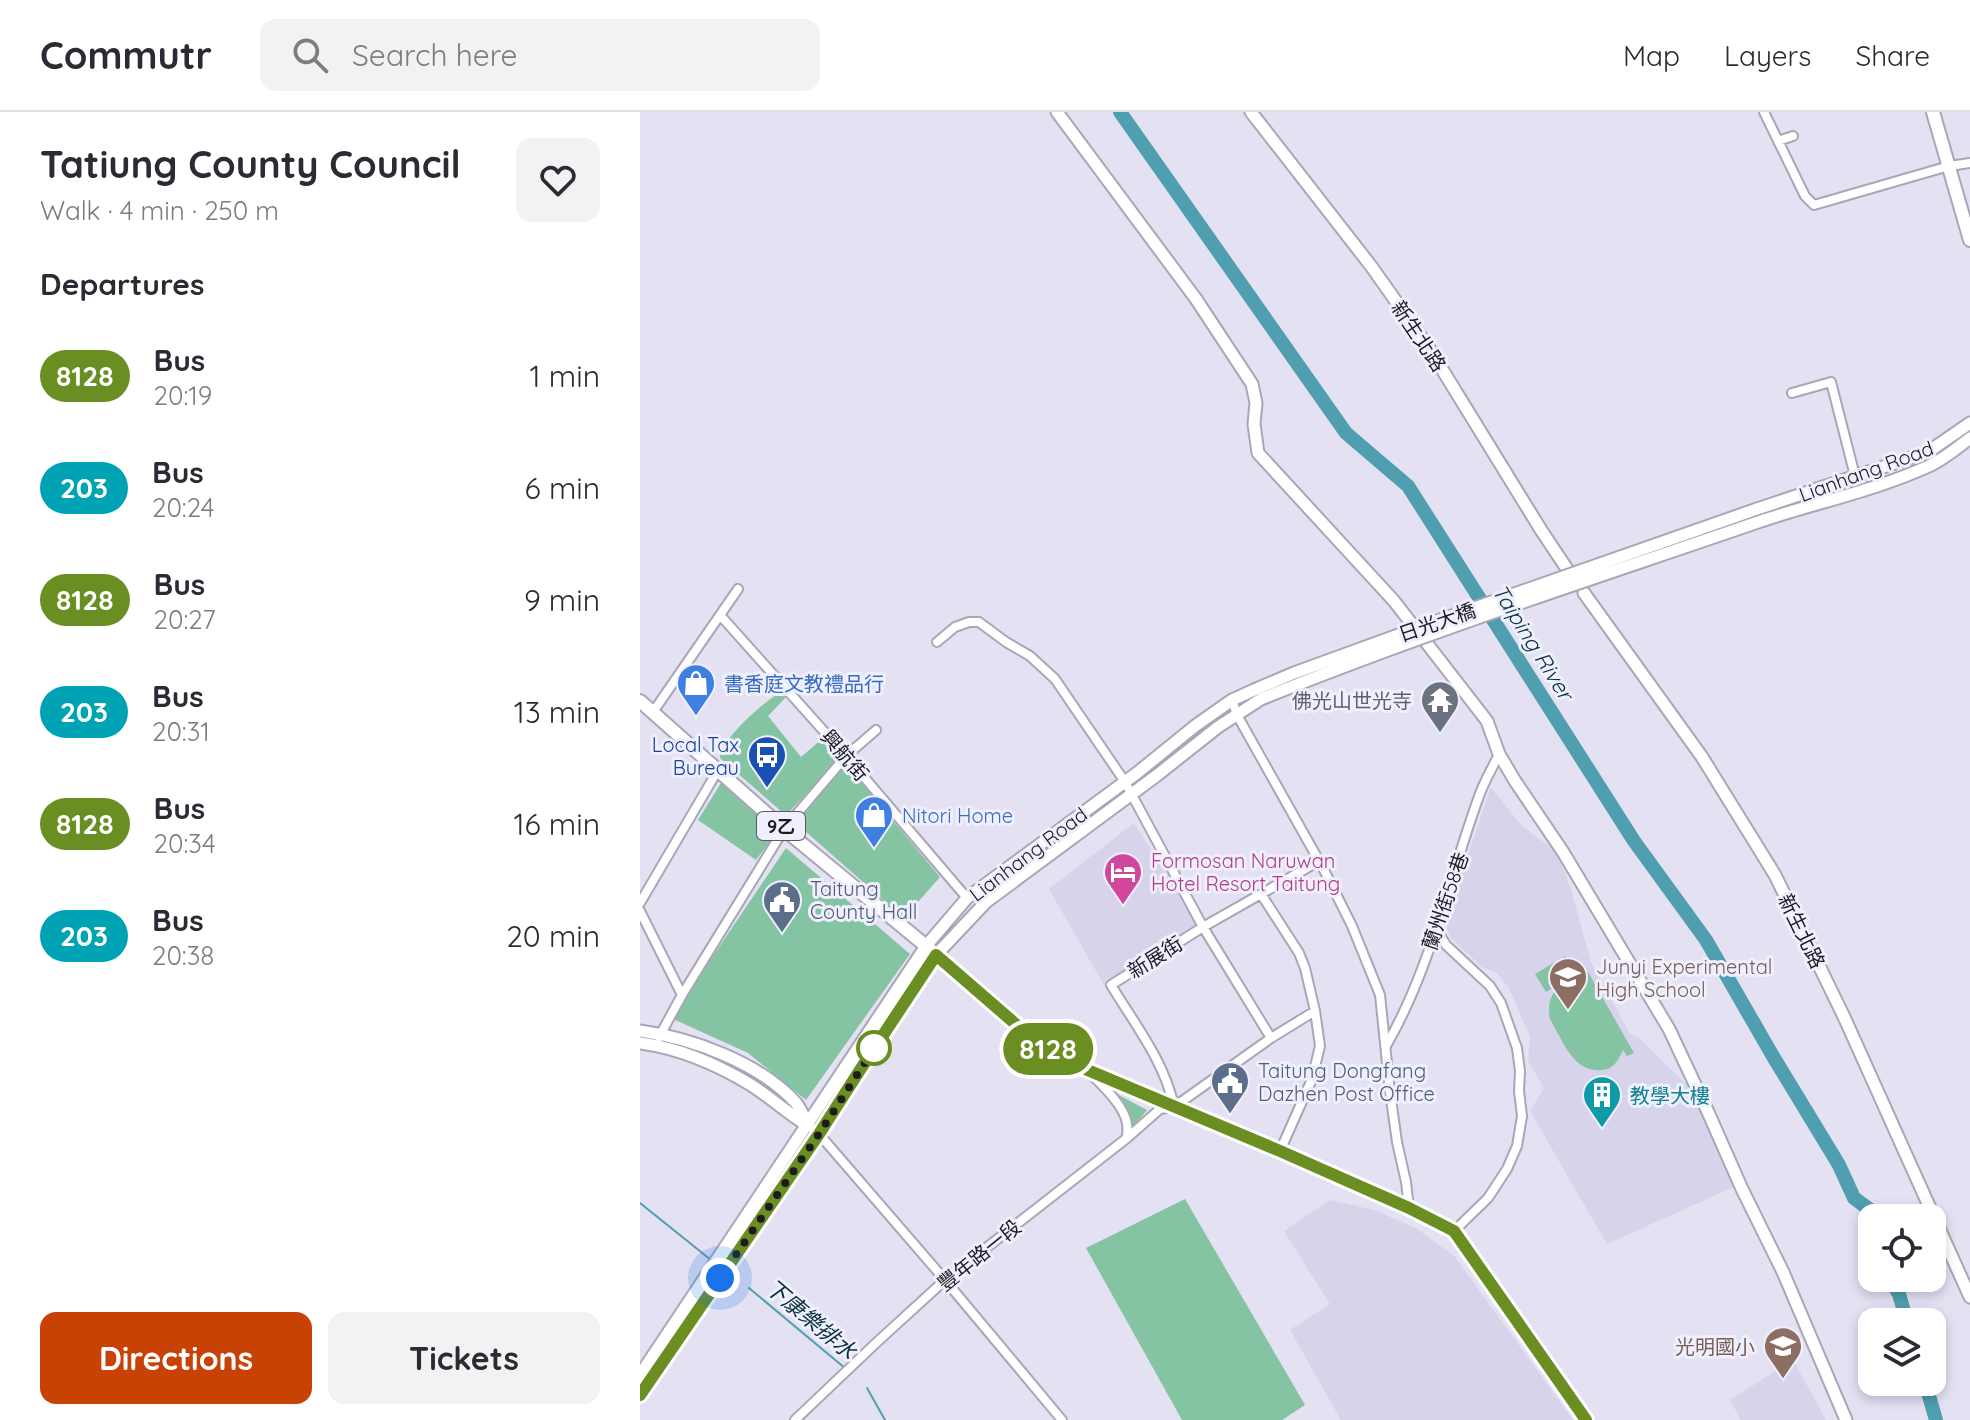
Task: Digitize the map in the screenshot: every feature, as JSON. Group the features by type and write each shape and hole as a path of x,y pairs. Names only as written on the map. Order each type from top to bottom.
{"main road":[{"path":"1933,112 1970,240"},
{"name":"9乙","path":"640,701 784,829 1059,1058 1280,1151 1454,1231 1586,1420"}],"street":[{"path":"1057,112 1196,299 1252,384 1258,453 1394,601 1487,721 1499,754 1563,852 1669,1029 1783,1272 1846,1420"},
{"name":"新生北路","path":"1251,112 1334,216 1429,348 1569,572"},
{"path":"1764,112 1805,196 1814,205 1949,166 1970,163"},
{"path":"1778,141 1793,136"},
{"path":"1792,393 1831,382 1855,476"},
{"name":"Lianhang Road","path":"1757,509 1928,452 1970,423"},
{"name":"Lianhang Road","path":"1764,520 1918,470 1947,456 1970,438"},
{"path":"1916,456 1918,470"},
{"name":"日光大橋","path":"1257,695 1294,673 1757,509"},
{"name":"日光大橋","path":"1257,695 1764,520"},
{"path":"653,712 738,589"},
{"name":"新生北路","path":"1584,593 1702,757 1775,875 1845,1019 1970,1297"},
{"name":"興航街","path":"720,615 967,898"},
{"path":"937,642 955,627 979,622 1030,656 1055,679 1125,782 1203,927 1271,1038"},
{"name":"Lianhang Road","path":"640,1375 847,1063 967,898 1232,700 1257,695"},
{"name":"Lianhang Road","path":"640,1395 819,1134 931,951 986,902 1237,715 1257,695"},
{"path":"1232,700 1237,715 1293,811 1352,926 1377,986 1391,1104 1409,1208"},
{"path":"658,1040 682,995 784,829 846,756 876,730"},
{"name":"蘭州街58巷","path":"1386,1046 1437,930 1479,796 1499,754"},
{"path":"640,903 718,770"},
{"path":"1037,847 1045,859"},
{"name":"新展街","path":"1174,1107 1169,1084 1111,985 1203,927 1319,861"},
{"path":"1261,894 1299,953 1309,979 1320,1046 1312,1079 1280,1151"},
{"path":"640,911 682,995"},
{"path":"1437,930 1446,945 1490,986 1501,1003 1517,1048 1520,1071 1522,1116 1517,1146 1507,1169 1488,1198 1454,1231"},
{"name":"豐年路一段","path":"795,1420 945,1280 1160,1109 1174,1107 1271,1038 1315,1011"},
{"path":"640,1031 658,1040 717,1053 751,1068 784,1092 798,1105 808,1125 945,1280 1062,1420"},
{"path":"640,1043 658,1040"},
{"path":"1089,1072 1121,1110 1127,1122 1127,1138"}],"shaded area":[{"name":"Junyi Experimental High School","path":"1491,787 1521,825 1558,853 1591,962 1630,1034 1639,1038 1689,1087 1736,1186 1607,1244 1530,1111 1544,1088 1528,1061 1530,1037 1509,988 1497,973 1482,967 1451,938 1447,930 1447,918"},
{"name":"Formosan Naruwan Hotel Resort Taitung","path":"1134,823 1197,924 1104,985 1049,889"},
{"path":"1330,1200 1374,1210 1416,1228 1455,1257 1573,1420 1341,1420 1290,1330 1330,1304 1284,1231"},
{"name":"光明國小","path":"1793,1360 1826,1420 1741,1420 1730,1400"}],"green space":[{"path":"780,693 788,695 768,716 801,757 822,739 838,755 837,761 790,811 782,812 720,758 727,741 735,732 754,712"},
{"path":"842,769 854,774 940,877 904,918 797,824 798,818"},
{"path":"721,783 777,832 756,860 698,820"},
{"path":"786,848 910,954 806,1100 748,1053 671,1018"},
{"path":"1565,956 1576,974 1546,992 1535,974"},
{"path":"1588,972 1634,1053 1627,1056 1623,1050 1615,1064 1605,1070 1591,1069 1576,1060 1550,1019 1550,1003 1556,990 1574,982 1583,983 1580,976"},
{"path":"1113,1092 1147,1110 1132,1128 1131,1123"},
{"path":"1185,1199 1305,1405 1282,1420 1182,1420 1086,1248"}],"waterway":[{"name":"Taiping River","path":"1120,112 1346,433 1408,486 1634,841 1706,940 1839,1165 1854,1198 1862,1204"},
{"name":"下康樂排水","path":"640,1203 711,1260"},
{"name":"下康樂排水","path":"749,1288 846,1369"},
{"name":"Taiping River","path":"1898,1292 1903,1308"},
{"name":"下康樂排水","path":"867,1388 885,1420"},
{"name":"Taiping River","path":"1929,1396 1936,1420"}],"bus line":[{"name":"8128","path":"640,1395 819,1134 936,955 1059,1058 1280,1151 1454,1231 1586,1420"}],"place":[{"name":"書香庭文教禮品行","path":"696,717"},
{"name":"佛光山世光寺","path":"1440,734"},
{"name":"Local Tax Bureau","path":"767,789"},
{"name":"Nitori Home","path":"874,849"},
{"name":"Formosan Naruwan Hotel Resort Taitung","path":"1123,906"},
{"name":"Taitung County Hall","path":"782,934"},
{"name":"Junyi Experimental High School","path":"1568,1011"},
{"name":"Taitung Dongfang Dazhen Post Office","path":"1230,1115"},
{"name":"教學大樓","path":"1602,1129"},
{"name":"光明國小","path":"1783,1380"}],"route":[{"path":"720,1278 874,1048"}]}
